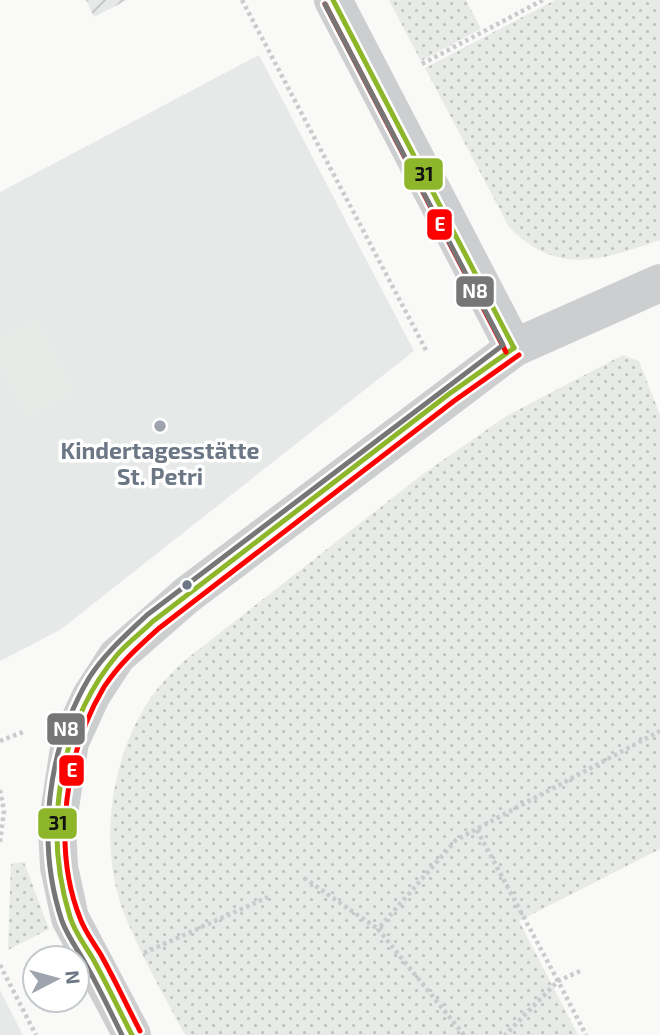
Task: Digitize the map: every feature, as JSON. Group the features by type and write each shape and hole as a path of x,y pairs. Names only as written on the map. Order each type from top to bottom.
{"street":[{"path":"333,0 514,348"},
{"path":"132,1035 70,918 59,867 57,827 70,742 91,696 117,656 152,622 449,394 514,348 660,283"}],"path":[{"path":"242,0 449,394"},
{"path":"378,87 543,0"},
{"path":"378,929 456,840 660,731"},
{"path":"0,790 4,811 0,842"},
{"path":"477,830 586,1035"},
{"path":"304,878 378,929 464,1035"},
{"path":"100,973 268,897"},
{"path":"0,965 36,1035"},
{"path":"505,1035 558,981 580,971"}],"shaded area":[{"path":"86,0 127,0 94,17"},
{"path":"389,0 466,0 481,29 421,61"},
{"path":"555,0 660,0 660,240 599,258 581,260 545,253 527,243 509,227 425,68"},
{"name":"Kindertagesstätte St. Petri","path":"259,55 414,351 60,630 0,661 0,192"},
{"path":"38,319 75,393 27,417 0,363 0,338"},
{"path":"623,355 639,361 660,415 660,849 519,921 578,1035 185,1035 125,916 116,889 112,860 110,831 118,771 127,743 155,692 184,661 423,474 508,415"},
{"path":"24,862 49,929 8,950 11,864"},
{"path":"0,990 23,1035 0,1035"}],"transit line":[{"name":"31","path":"333,0 514,348"},
{"name":"E","path":"325,4 506,352"},
{"name":"N8","path":"122,1035 64,927 49,860 50,797 55,766 63,735 89,678 109,652 147,615 503,345 325,4"},
{"name":"31","path":"132,1035 72,923 62,884 58,850 57,815 61,780 81,713 97,683 121,651 152,622 449,394 514,348"},
{"name":"E","path":"140,1031 82,923 71,890 66,861 67,800 72,770 80,741 104,687 122,663 158,629 454,401 519,355"}],"place":[{"name":"Kindertagesstätte St. Petri","path":"160,426"}]}
